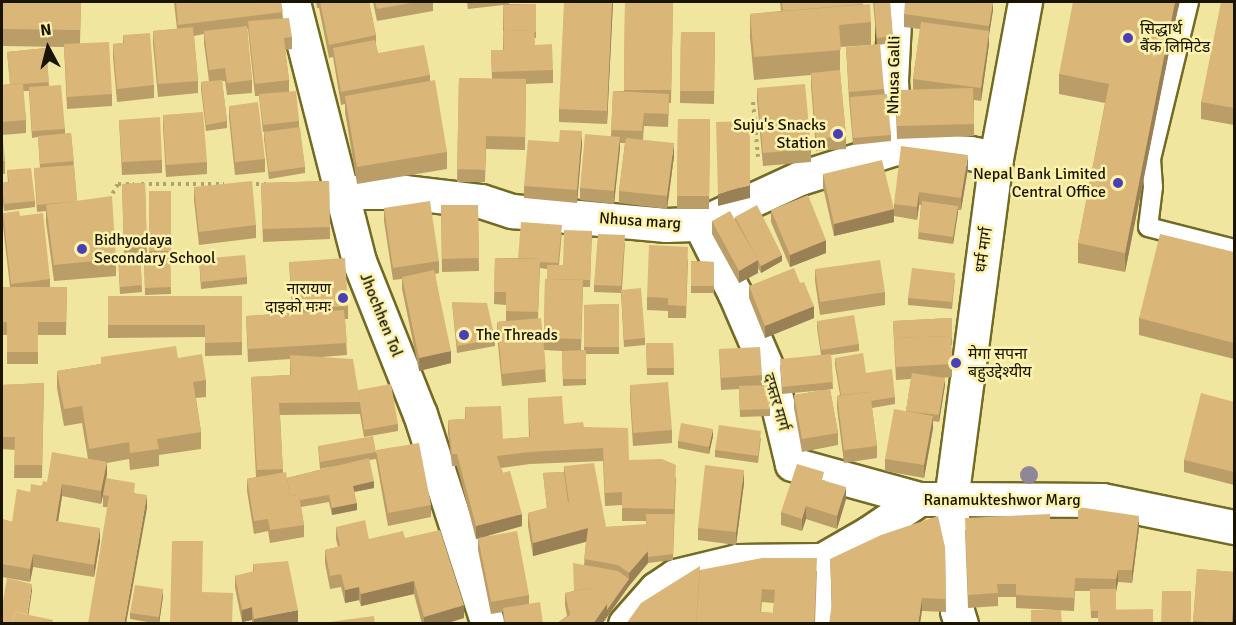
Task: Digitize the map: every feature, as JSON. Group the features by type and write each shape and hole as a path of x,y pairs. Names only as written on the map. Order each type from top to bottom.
{"street":[{"name":"Jhochhen Tol","path":"293,2 359,261 420,414 488,624"},
{"name":"Nhusa Galli","path":"895,2 891,81 895,148"},
{"name":"धर्म मार्ग","path":"961,624 957,611 951,499 996,158 1025,2"},
{"name":"Nhusa marg","path":"342,192 404,192 481,201 512,211 666,225 700,224 800,178 895,148 970,153 996,158"},
{"name":"दफ्तर मार्ग","path":"700,224 735,294 771,377 792,464 919,499"},
{"name":"Ranamukteshwor Marg","path":"822,560 919,499 1102,500 1234,527"},
{"path":"625,624 656,589 675,576 737,561 822,560"}],"lane":[{"path":"1189,2 1151,159 1153,187 1149,227 1234,249"},
{"path":"822,560 823,624"}],"path":[{"path":"753,102 761,197"},
{"path":"105,206 118,184 236,184"},
{"path":"247,184 271,184"}],"building":[{"path":"2,2 81,2 80,30 2,29"},
{"path":"176,2 281,2 283,12 178,25"},
{"path":"320,2 369,2 376,35 329,45"},
{"path":"375,2 417,2 377,9"},
{"path":"564,2 612,2 607,111 559,109"},
{"path":"625,2 673,2 671,90 624,90"},
{"path":"782,2 863,2 863,4 783,11"},
{"path":"874,2 890,2 893,36 877,38"},
{"path":"905,2 993,2 989,26 904,14"},
{"name":"Nepal Bank Limited Central Office","path":"1073,2 1175,2 1125,253 1078,243 1109,84 1059,74"},
{"path":"1221,2 1234,2 1234,108 1201,102"},
{"path":"536,4 536,32 534,30 504,31 503,5"},
{"path":"870,4 871,22 839,25 841,50 754,57 750,14"},
{"path":"289,18 292,37 284,38 289,80 255,84 248,21"},
{"path":"921,22 989,31 981,88 913,79"},
{"path":"247,26 252,80 227,83 225,68 209,70 204,31"},
{"path":"193,27 198,81 158,84 153,31"},
{"path":"534,30 535,45 552,44 553,70 492,72 491,50 504,50 503,31"},
{"path":"681,32 715,32 714,91 680,91"},
{"path":"150,33 154,85 117,89 113,44 124,43 123,35"},
{"path":"375,40 378,53 424,45 430,75 341,92 333,48"},
{"path":"109,42 112,94 67,97 64,44"},
{"path":"880,44 884,89 849,92 846,47"},
{"path":"46,48 49,82 10,84 7,52"},
{"path":"840,70 846,136 816,139 811,73"},
{"path":"459,78 526,79 525,137 486,136 485,170 457,169"},
{"path":"222,80 227,121 206,125 201,82"},
{"path":"435,80 447,152 357,167 345,96"},
{"path":"23,83 26,120 2,122 2,85"},
{"path":"805,84 811,149 763,153 757,88"},
{"path":"61,85 65,129 32,131 29,87"},
{"path":"973,88 974,124 897,126 895,90"},
{"path":"296,91 299,121 263,125 259,94"},
{"path":"613,91 669,94 668,114 644,113 642,131 611,130"},
{"path":"887,94 891,135 853,138 850,97"},
{"path":"258,102 265,159 235,162 229,106"},
{"path":"203,112 207,162 166,165 163,115"},
{"path":"160,117 162,160 122,162 119,120"},
{"path":"678,119 710,119 709,196 677,196"},
{"path":"750,121 750,185 718,194 716,122"},
{"path":"300,127 305,167 269,172 264,132"},
{"path":"560,130 582,131 577,190 524,186 528,140 559,142"},
{"path":"71,133 74,161 40,164 38,136"},
{"path":"585,134 620,137 614,191 580,188"},
{"path":"626,138 674,143 667,196 619,191"},
{"path":"3,139 5,161 2,161"},
{"path":"901,146 968,155 961,198 919,192 917,207 894,204"},
{"path":"882,160 894,209 834,224 823,174"},
{"path":"74,165 77,201 37,205 34,168"},
{"path":"31,168 35,201 4,204 2,183 9,182 7,170"},
{"path":"252,181 256,225 199,232 194,187"},
{"path":"329,181 330,227 263,229 261,183"},
{"path":"145,183 147,247 124,248 122,184"},
{"path":"149,191 171,191 171,251 149,251"},
{"path":"808,195 826,240 790,255 771,210"},
{"name":"Bidhyodaya Secondary School","path":"112,196 116,259 54,265 46,205"},
{"path":"430,201 439,261 393,268 384,208"},
{"path":"922,201 958,206 953,237 918,232"},
{"path":"441,205 478,205 479,258 442,259"},
{"path":"757,205 782,255 761,266 735,217"},
{"path":"19,211 20,216 43,213 50,279 11,284 3,213"},
{"path":"730,211 758,260 739,271 712,221"},
{"path":"521,222 562,225 558,263 518,258"},
{"path":"564,230 592,231 590,280 547,279 547,265 563,265"},
{"path":"598,234 625,235 621,286 594,285"},
{"path":"1160,234 1234,252 1234,343 1139,318"},
{"path":"649,245 688,247 686,306 668,305 668,298 647,297"},
{"path":"140,252 142,285 120,287 118,254"},
{"path":"170,252 171,287 145,288 144,253"},
{"path":"245,255 247,277 201,282 199,259"},
{"path":"345,258 348,306 293,310 289,262"},
{"path":"495,258 540,259 538,312 506,311 506,292 494,292"},
{"path":"880,260 885,292 820,302 815,269"},
{"path":"691,261 714,262 714,286 691,286"},
{"path":"794,268 800,283 804,282 814,306 765,326 749,286"},
{"path":"912,268 955,273 952,302 908,298"},
{"path":"434,270 451,351 419,358 402,277"},
{"path":"545,279 583,280 581,339 544,338"},
{"path":"2,287 67,287 66,322 38,322 38,352 7,352 7,322 2,322"},
{"path":"641,288 645,338 624,340 621,290"},
{"path":"108,296 242,296 242,342 205,343 205,325 108,325"},
{"path":"452,302 487,303 495,339 457,346"},
{"path":"619,304 619,347 584,347 584,305"},
{"path":"344,310 347,343 248,349 246,316"},
{"path":"854,315 859,344 821,350 817,321"},
{"path":"541,318 546,369 502,374 497,322"},
{"path":"952,318 952,338 951,336 894,338 894,340 893,321"},
{"path":"951,336 952,364 896,367 894,338"},
{"path":"646,343 673,343 674,368 647,368"},
{"path":"176,346 178,358 202,354 206,380 193,382 201,432 157,439 159,449 130,453 129,442 89,449 82,406 64,409 57,371 101,364 101,357"},
{"path":"760,347 762,375 721,378 719,349"},
{"path":"586,350 586,379 563,379 562,351"},
{"path":"863,353 866,373 892,369 895,397 871,401 870,392 841,395 835,358"},
{"path":"831,354 833,382 782,387 780,359"},
{"path":"290,355 353,359 360,402 279,403 283,469 257,470 251,377 291,375"},
{"path":"912,373 945,378 939,415 906,411"},
{"path":"668,382 672,430 633,433 630,385"},
{"path":"44,383 42,465 14,465 15,437 2,437 2,385"},
{"path":"391,384 398,424 364,430 358,390"},
{"path":"770,385 770,409 740,410 739,386"},
{"path":"830,389 838,433 802,439 794,395"},
{"path":"870,392 877,446 844,450 837,396"},
{"path":"1201,393 1234,402 1234,472 1184,460"},
{"path":"562,396 564,424 583,422 584,427 628,428 629,460 662,459 676,465 674,509 622,508 622,492 605,493 603,448 530,452 497,456 502,473 510,471 522,514 476,526 457,454 452,454 448,420 466,419 465,407 501,406 503,439 530,437 528,398"},
{"path":"894,409 933,416 924,465 885,459"},
{"path":"681,423 713,429 709,447 678,441"},
{"path":"719,425 761,431 758,456 715,450"},
{"path":"373,436 376,452 320,462 318,446"},
{"path":"419,443 431,505 388,513 376,450"},
{"path":"52,452 107,462 101,491 62,484 56,521 100,528 94,565 33,554 30,569 2,564 2,519 12,522 17,489 30,492 31,484 42,486 43,481 47,482"},
{"path":"369,458 374,481 353,486 357,503 332,508 329,495 300,500 299,495 290,496 287,478"},
{"path":"594,463 606,527 647,524 648,551 629,573 618,565 584,559 588,528 533,543 528,513 569,502 564,466"},
{"path":"797,464 824,472 822,480 846,487 837,516 806,506 802,519 781,512"},
{"path":"705,465 744,470 736,532 698,528"},
{"path":"286,472 290,496 299,495 304,525 270,530 268,519 254,521 247,479"},
{"path":"564,472 568,503 547,508 543,473"},
{"path":"106,478 135,483 134,493 147,495 124,624 88,624 109,496 103,495"},
{"path":"1078,507 1139,516 1132,570 1118,570 1116,579 1075,578 1074,598 1016,595 1016,584 997,584 998,593 968,595 965,518 1050,514 1050,519 1078,519"},
{"path":"646,514 674,514 673,554 648,557"},
{"path":"938,516 945,547 946,599 922,598 918,624 829,624 832,603 830,559 881,535"},
{"path":"365,520 369,539 403,531 405,538 440,530 464,605 424,617 414,581 361,594 359,587 345,590 341,574 330,576 325,550 340,546 336,527"},
{"path":"517,531 529,595 491,602 478,538"},
{"path":"172,541 203,541 202,592 233,593 232,624 170,624"},
{"path":"762,558 817,558 814,624 696,624 700,570","holes":["762,589 775,590 773,613 760,612"]},
{"path":"288,561 298,610 254,619 252,607 242,610 235,576 254,571 253,564"},
{"path":"573,563 618,571 629,579 607,610 607,604 590,588 574,591"},
{"path":"700,566 696,624 626,624 641,603"},
{"path":"1197,569 1234,572 1232,624 1193,621"},
{"path":"7,578 32,584 27,614 15,612 12,623 2,622"},
{"path":"135,585 163,589 159,617 130,613"},
{"path":"590,588 607,604 593,624 556,624 570,615 565,593"},
{"path":"1090,589 1116,589 1116,610 1091,611"},
{"path":"1162,591 1191,591 1191,624 1161,624"},
{"path":"540,602 543,624 505,624 503,608"},
{"path":"1153,609 1153,624 1098,624 1098,610"},
{"path":"1031,610 1061,610 1062,624 1031,624"},
{"path":"15,612 53,620 52,624 12,624"},
{"path":"374,616 375,624 322,624 322,623"}],"place":[{"name":"सिद्धार्थ बैंक लिमिटेड","path":"1128,38"},
{"name":"Suju's Snacks Station","path":"838,134"},
{"name":"Nepal Bank Limited Central Office","path":"1118,183"},
{"name":"Bidhyodaya Secondary School","path":"82,249"},
{"name":"नारायण दाइको मःमः","path":"343,298"},
{"name":"The Threads","path":"464,335"},
{"name":"मेगा सपना बहुउद्देश्यीय","path":"956,363"}]}
